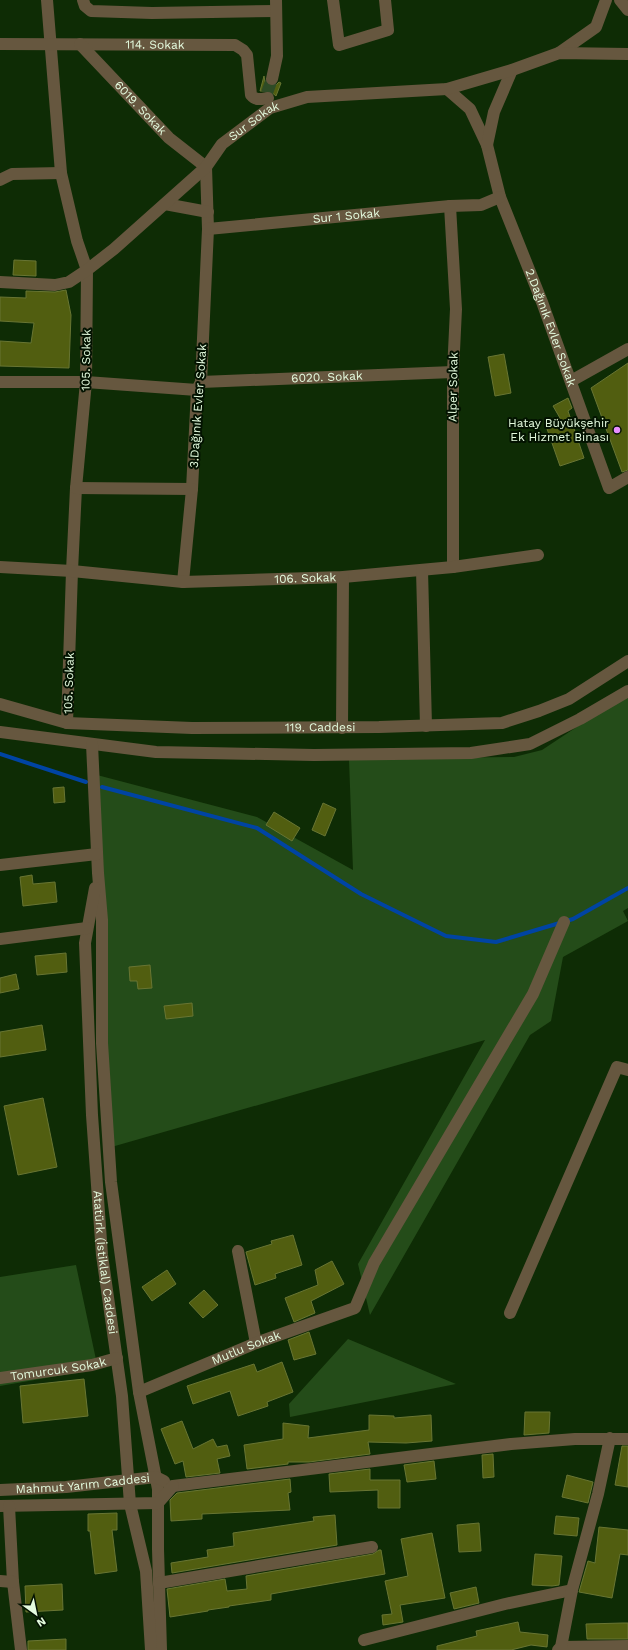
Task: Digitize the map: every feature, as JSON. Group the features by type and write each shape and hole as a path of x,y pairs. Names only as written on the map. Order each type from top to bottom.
{"street":[{"name":"105. Sokak","path":"47,0 61,173 76,241 87,270 86,382 76,488 67,723"},
{"path":"83,0 85,6 91,11 152,13 240,6 276,5 278,56 272,79"},
{"path":"333,0 339,45 388,30 385,0"},
{"name":"Sur Sokak","path":"0,282 55,285 68,282 87,270 114,249 206,167 222,144 268,100 447,89 512,70 559,53 596,27 606,0"},
{"path":"620,0 628,10"},
{"name":"114. Sokak","path":"0,44 235,45 243,50 247,55 251,95 259,100 268,100"},
{"name":"6019. Sokak","path":"80,44 169,138 206,167"},
{"name":"Sur Sokak","path":"559,53 628,54"},
{"name":"2.Dağınık Evler Sokak","path":"487,145 494,112 512,70"},
{"name":"2.Dağınık Evler Sokak","path":"447,89 470,109 487,145 500,197 542,302 609,488 628,476"},
{"path":"206,167 208,229"},
{"path":"0,180 12,174 61,173"},
{"name":"Sur 1 Sokak","path":"208,229 450,206 481,205 500,197"},
{"path":"165,204 208,212"},
{"name":"Alper Sokak","path":"450,206 456,309 453,372 453,567"},
{"name":"3.Dağınık Evler Sokak","path":"183,582 192,489 208,229"},
{"path":"570,381 628,348"},
{"name":"6020. Sokak","path":"0,382 86,382 199,386 453,372"},
{"path":"76,488 192,489"},
{"name":"106. Sokak","path":"0,567 72,571 183,582 343,577 453,567 538,555"},
{"path":"422,570 426,726"},
{"path":"342,728 343,577"},
{"name":"119. Caddesi","path":"0,704 67,723 192,728 342,728 502,723 531,714 569,699 628,661"},
{"path":"0,732 156,752 314,756 471,753 530,744 580,719 628,691"},
{"name":"Atatürk (İstiklal) Caddesi","path":"92,744 98,873 102,920 102,1043 111,1182 139,1392 156,1477 158,1503 161,1650"},
{"path":"0,865 97,854"},
{"name":"Atatürk (İstiklal) Caddesi","path":"98,873 85,943 92,1115 102,1256 122,1396 130,1504 146,1571 151,1650"},
{"name":"Mutlu Sokak","path":"139,1392 256,1343 355,1308 374,1263 533,994 564,922"},
{"path":"0,939 87,928"},
{"path":"510,1313 617,1067 628,1070"},
{"path":"238,1251 256,1343"},
{"name":"Tomurcuk Sokak","path":"0,1378 85,1366 117,1358"},
{"path":"158,1503 174,1486 511,1444 575,1438 628,1439"},
{"path":"610,1438 598,1494 572,1590 559,1649 628,1646"},
{"name":"Mahmut Yarım Caddesi","path":"0,1490 66,1487 156,1477 174,1486"},
{"name":"Mahmut Yarım Caddesi","path":"4,1506 158,1503"},
{"path":"4,1506 21,1650"},
{"path":"159,1583 372,1547"},
{"path":"0,1580 13,1582"},
{"path":"364,1640 505,1604 572,1590"}],"green space":[{"path":"628,693 628,908 623,911 628,921 563,957 551,1021 530,1035 370,1315 358,1264 485,1040 108,1148 97,775 257,817 353,870 349,759 514,757 542,750"},
{"path":"76,1265 98,1369 0,1386 0,1277"},
{"path":"348,1339 456,1384 290,1417 289,1404"}],"building":[{"path":"264,76 265,82 270,86 275,86 279,82 281,83 276,96 270,91 260,91"},
{"path":"14,260 36,261 36,276 13,275"},
{"path":"66,290 71,315 69,368 0,366 0,341 31,343 34,323 0,321 0,297 26,298 26,291 55,292"},
{"path":"504,354 511,393 495,396 488,357"},
{"name":"Hatay Büyükşehir Ek Hizmet Binası","path":"628,363 628,470 622,472 591,388"},
{"path":"568,398 572,408 568,411 584,458 560,466 545,423 560,418 553,406"},
{"path":"64,787 65,802 54,803 53,788"},
{"path":"323,803 336,809 325,836 312,830"},
{"path":"274,812 300,828 292,841 266,825"},
{"path":"32,875 33,884 55,882 57,902 23,906 20,877"},
{"path":"66,953 67,972 37,975 35,956"},
{"path":"150,965 152,988 138,989 137,981 130,981 129,967"},
{"path":"16,974 19,989 0,993 0,978"},
{"path":"192,1003 193,1016 166,1019 164,1006"},
{"path":"42,1025 46,1050 0,1057 0,1032"},
{"path":"43,1098 57,1167 18,1175 4,1106"},
{"path":"293,1235 302,1265 275,1274 276,1278 255,1285 246,1252 272,1244 271,1241"},
{"path":"332,1261 344,1284 311,1301 315,1313 294,1322 285,1298 318,1285 315,1270"},
{"path":"167,1270 176,1284 152,1301 142,1287"},
{"path":"204,1290 218,1305 203,1318 189,1303"},
{"path":"309,1332 316,1354 294,1360 288,1340"},
{"path":"282,1362 293,1392 267,1402 268,1406 238,1416 230,1391 193,1404 187,1386 254,1364 257,1372"},
{"path":"84,1379 88,1416 23,1423 20,1386"},
{"path":"525,1412 550,1412 549,1433 524,1435"},
{"path":"369,1415 394,1416 394,1418 431,1415 432,1441 406,1443 368,1442 370,1454 309,1462 288,1462 288,1464 247,1469 244,1445 283,1439 283,1423 309,1426 308,1438 369,1430"},
{"path":"182,1421 193,1449 213,1439 217,1447 227,1445 230,1456 217,1459 220,1473 186,1477 183,1461 175,1464 161,1429"},
{"path":"622,1446 628,1446 628,1487 615,1485"},
{"path":"493,1454 494,1477 483,1478 482,1455"},
{"path":"434,1461 436,1479 407,1482 404,1465"},
{"path":"370,1469 370,1480 400,1480 400,1508 378,1508 378,1490 330,1492 329,1474"},
{"path":"567,1475 593,1482 588,1503 562,1497"},
{"path":"290,1479 291,1492 288,1493 290,1510 202,1514 202,1519 171,1521 170,1500 177,1493"},
{"path":"117,1513 117,1530 112,1530 117,1571 95,1574 90,1531 88,1531 88,1514"},
{"path":"335,1515 337,1545 172,1573 171,1563 208,1557 207,1550 234,1546 233,1533 314,1521 313,1517"},
{"path":"556,1516 579,1518 577,1536 554,1534"},
{"path":"479,1523 481,1551 459,1552 457,1525"},
{"path":"599,1527 628,1530 628,1555 620,1554 612,1598 579,1592 588,1561 595,1563"},
{"path":"432,1533 445,1598 400,1605 403,1622 383,1625 382,1615 392,1614 385,1581 408,1576 401,1539"},
{"path":"381,1550 385,1574 271,1594 271,1600 170,1617 167,1589 225,1579 227,1591 247,1589 246,1576 373,1554"},
{"path":"535,1554 562,1556 559,1585 532,1585"},
{"path":"62,1584 63,1610 26,1612 25,1586"},
{"path":"476,1587 479,1603 454,1609 450,1593"},
{"path":"518,1622 520,1632 548,1635 547,1647 531,1645 511,1650 437,1650 437,1646 477,1636 476,1631"},
{"path":"628,1623 628,1639 587,1639 586,1624"},
{"path":"66,1639 66,1650 28,1650 28,1641"}],"waterway":[{"path":"0,754 86,782"},
{"path":"102,787 257,828 361,894 446,936 496,942 573,919 628,888"}],"tunnel":[{"path":"267,93 272,79"}],"place":[{"name":"Hatay Büyükşehir Ek Hizmet Binası","path":"617,430"}]}
